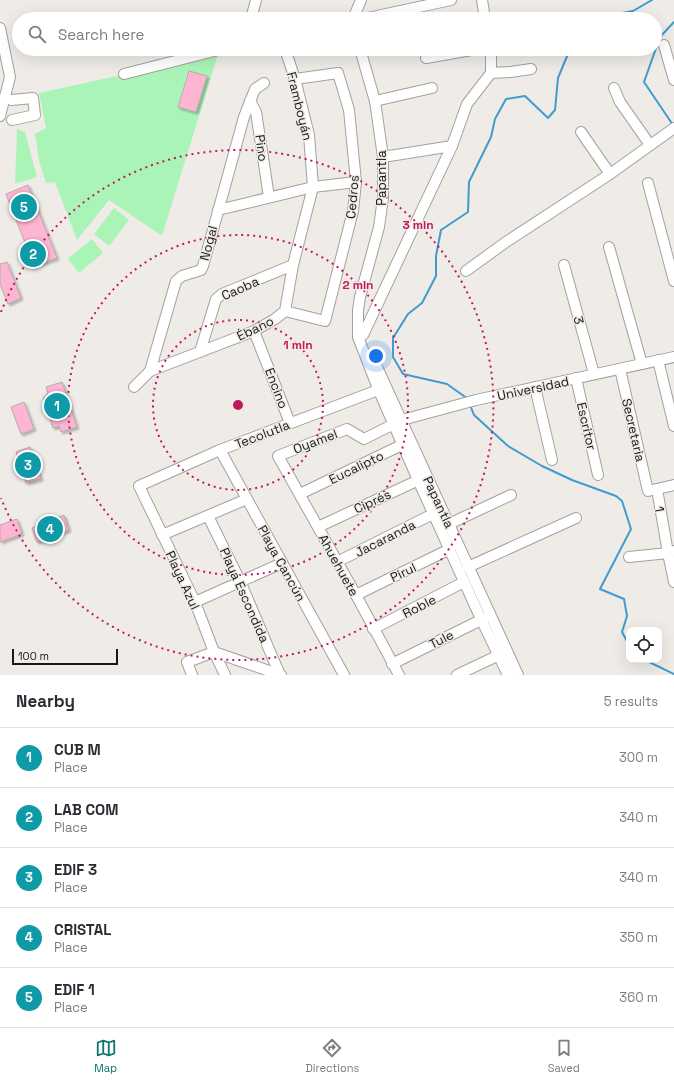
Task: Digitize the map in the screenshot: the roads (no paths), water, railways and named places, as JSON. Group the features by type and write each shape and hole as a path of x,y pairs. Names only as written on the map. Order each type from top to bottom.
{"street":[{"path":"253,12 256,0"},
{"path":"356,12 361,0"},
{"path":"395,12 451,0"},
{"path":"482,0 485,12"},
{"path":"0,28 10,77 0,116"},
{"path":"664,45 674,80"},
{"path":"124,74 195,56"},
{"name":"Framboyán","path":"287,56 295,79 309,135 313,187"},
{"name":"Papantla","path":"362,56 375,101 383,157 383,198 379,228 364,276 358,310 360,334 382,389 422,478 433,514 464,582 486,617 518,675"},
{"path":"426,58 437,56"},
{"path":"360,334 372,318 452,146 468,104 491,73 491,56"},
{"path":"491,73 511,72 532,68"},
{"name":"Cedros","path":"284,311 325,321 353,211 356,182 348,110 338,73 295,79"},
{"name":"Nogal","path":"134,387 150,371 176,281 182,276 201,270 250,101 255,89 264,83"},
{"path":"375,101 432,88"},
{"path":"614,88 620,102 650,145"},
{"path":"6,95 33,98 35,114 12,120"},
{"name":"Pino","path":"250,101 256,112 269,197"},
{"path":"466,271 506,242 610,174 670,131"},
{"path":"581,132 610,174"},
{"path":"383,157 452,146"},
{"path":"218,210 313,187 356,182"},
{"path":"648,183 674,281"},
{"name":"Ébano","path":"150,371 254,331 275,319 284,311 293,265 313,187"},
{"path":"609,247 642,364"},
{"name":"Caoba","path":"200,352 216,299 222,294 293,265"},
{"name":"3","path":"564,265 594,374"},
{"path":"358,310 365,317 372,318"},
{"name":"Encino","path":"254,331 290,423"},
{"name":"Universidad","path":"398,422 476,400 674,357"},
{"path":"658,360 674,426"},
{"name":"Secretaria","path":"620,369 652,490"},
{"name":"Escritor","path":"576,378 598,474"},
{"path":"535,387 552,460"},
{"name":"Tecolutla","path":"139,486 220,450 382,389"},
{"name":"Oyamel","path":"278,456 347,429 364,439 398,422"},
{"name":"Eucalipto","path":"300,494 407,443"},
{"name":"Playa Cancún","path":"220,450 344,675"},
{"name":"Ahuehuete","path":"278,456 399,675"},
{"name":"Papantla","path":"422,478 449,524 468,567 499,655 508,675"},
{"name":"Ciprés","path":"318,527 422,478"},
{"path":"652,490 674,485"},
{"name":"Playa Azul","path":"139,486 195,602 214,652 226,675"},
{"name":"1","path":"652,490 671,552 674,582"},
{"path":"449,524 511,495"},
{"path":"162,535 247,500"},
{"name":"Jacaranda","path":"337,562 433,514"},
{"name":"Playa Escondida","path":"208,516 240,581 280,675"},
{"path":"468,567 576,518"},
{"name":"Pirul","path":"356,595 450,549"},
{"path":"629,557 671,552"},
{"path":"195,602 282,563"},
{"name":"Roble","path":"374,629 464,582"},
{"name":"Tule","path":"392,664 486,617"},
{"path":"192,675 187,662 214,652 280,675"},
{"path":"457,675 499,655"}],"waterway":[{"path":"628,12 633,11 652,0"},
{"path":"662,35 674,22"},
{"path":"468,399 447,384 403,374 393,357 393,338 408,314 422,303 436,276 436,256 441,230 468,212 469,182 491,137 495,119 506,99 525,96 548,118 555,110 558,78 567,56"},
{"path":"653,56 644,82 673,125"},
{"path":"470,405 474,415 508,446 542,466 572,480 616,496 622,501 631,529 600,589 624,599 627,616 622,632 626,639"},
{"path":"651,663 674,674"}],"place":[{"name":"EDIF 1","path":"24,207"},
{"name":"LAB COM","path":"33,254"},
{"name":"CUB M","path":"57,406"},
{"name":"EDIF 3","path":"28,465"},
{"name":"CRISTAL","path":"50,529"}]}
